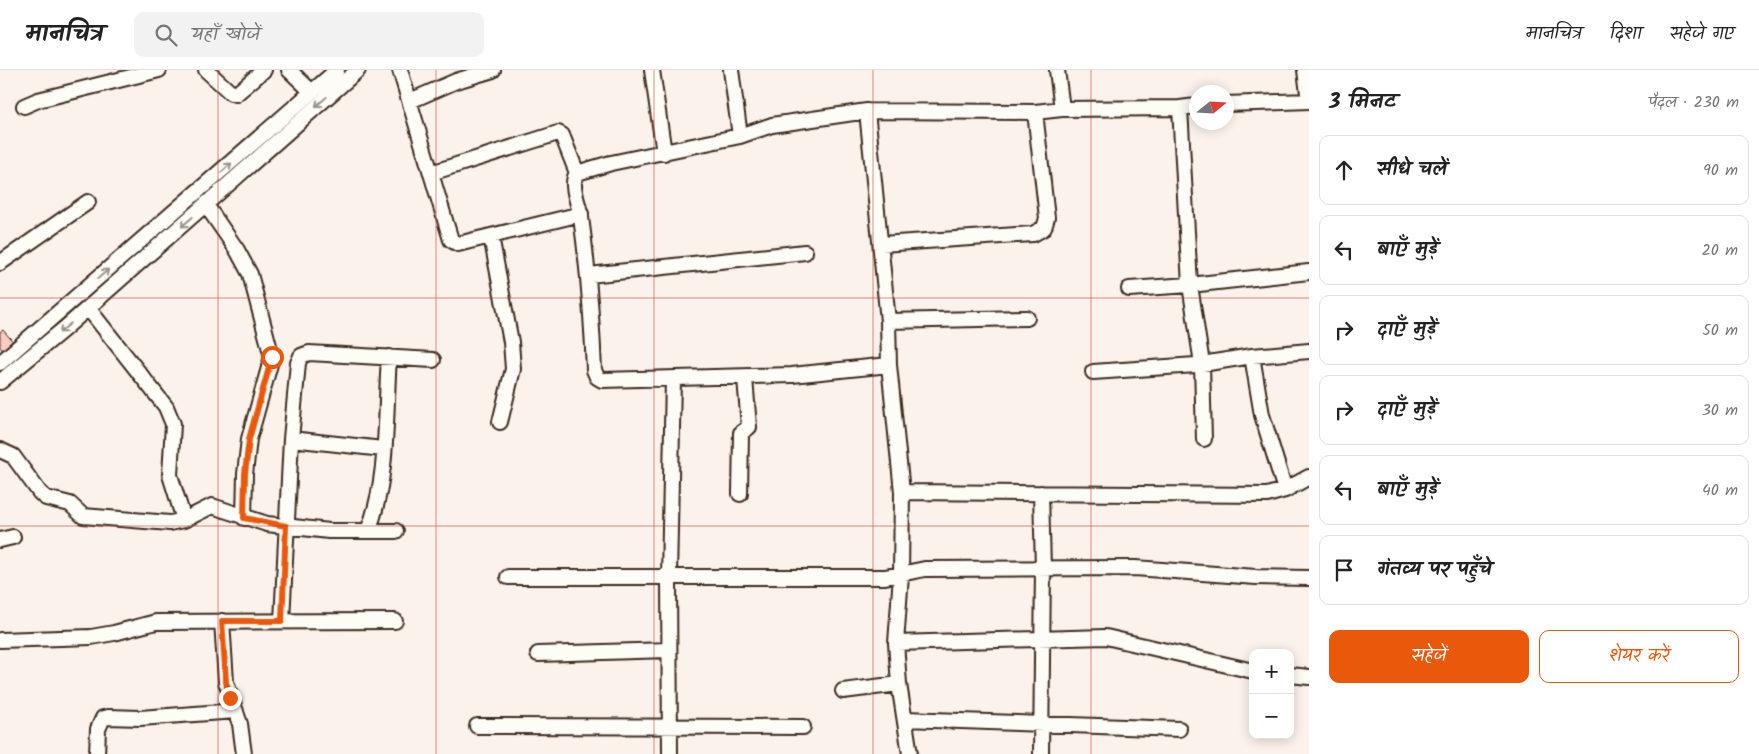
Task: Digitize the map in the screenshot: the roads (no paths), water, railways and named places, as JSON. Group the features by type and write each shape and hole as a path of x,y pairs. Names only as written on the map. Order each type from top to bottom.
{"street":[{"path":"24,106 38,100 158,70"},
{"path":"206,70 231,93 236,94 264,70"},
{"path":"289,70 312,92"},
{"path":"0,363 337,70"},
{"path":"0,382 88,308 358,70"},
{"path":"400,70 452,240 458,244 581,214"},
{"path":"456,81 471,70"},
{"path":"410,101 456,81 492,70"},
{"path":"652,70 664,153"},
{"path":"731,70 740,136"},
{"path":"1057,70 1062,109"},
{"path":"1234,104 1309,101 1305,70"},
{"path":"576,173 740,136 772,125 867,111 1035,112 1062,109 1189,107"},
{"path":"1180,108 1190,286 1202,364 1204,439"},
{"path":"867,111 881,244 888,321 889,365 902,492 896,643 899,684 910,754"},
{"path":"881,244 1032,234 1044,228 1047,218 1035,112"},
{"path":"431,173 558,133 562,134 576,173 573,180 581,214 589,275 594,370 597,377 602,380 745,378 889,365"},
{"path":"0,263 88,202"},
{"path":"206,205 237,250 250,274 260,320 271,346 270,370 247,451 244,518"},
{"path":"491,236 511,342 513,369 500,422"},
{"path":"589,275 806,252"},
{"path":"1129,289 1190,286 1309,272"},
{"path":"88,308 159,398 171,418 173,424 170,475 184,520"},
{"path":"888,321 1027,318"},
{"path":"1093,372 1202,364 1252,356 1309,352"},
{"path":"282,621 291,439 297,373 301,356 309,353 433,360"},
{"path":"1252,356 1262,414 1285,490"},
{"path":"368,531 378,501 389,358"},
{"path":"740,494 741,433 749,428 745,378"},
{"path":"670,754 669,578 673,379"},
{"path":"291,439 383,449"},
{"path":"0,450 13,456 40,493 46,498 70,504 83,516 170,523 184,520 212,506 244,518 286,526 329,531 396,531"},
{"path":"902,492 1267,495 1285,490 1309,477"},
{"path":"1041,493 1043,568 1041,754"},
{"path":"508,577 885,577 926,569 1135,568 1256,577 1309,578"},
{"path":"222,621 226,682 243,735 244,754"},
{"path":"0,640 91,637 156,622 395,621"},
{"path":"896,643 1041,637 1106,637 1249,670"},
{"path":"538,654 669,650"},
{"path":"1294,676 1309,677"},
{"path":"843,691 899,684"},
{"path":"98,754 98,729 103,718 140,718 236,711"},
{"path":"905,719 1041,726 1179,729"},
{"path":"477,726 803,727"}]}
